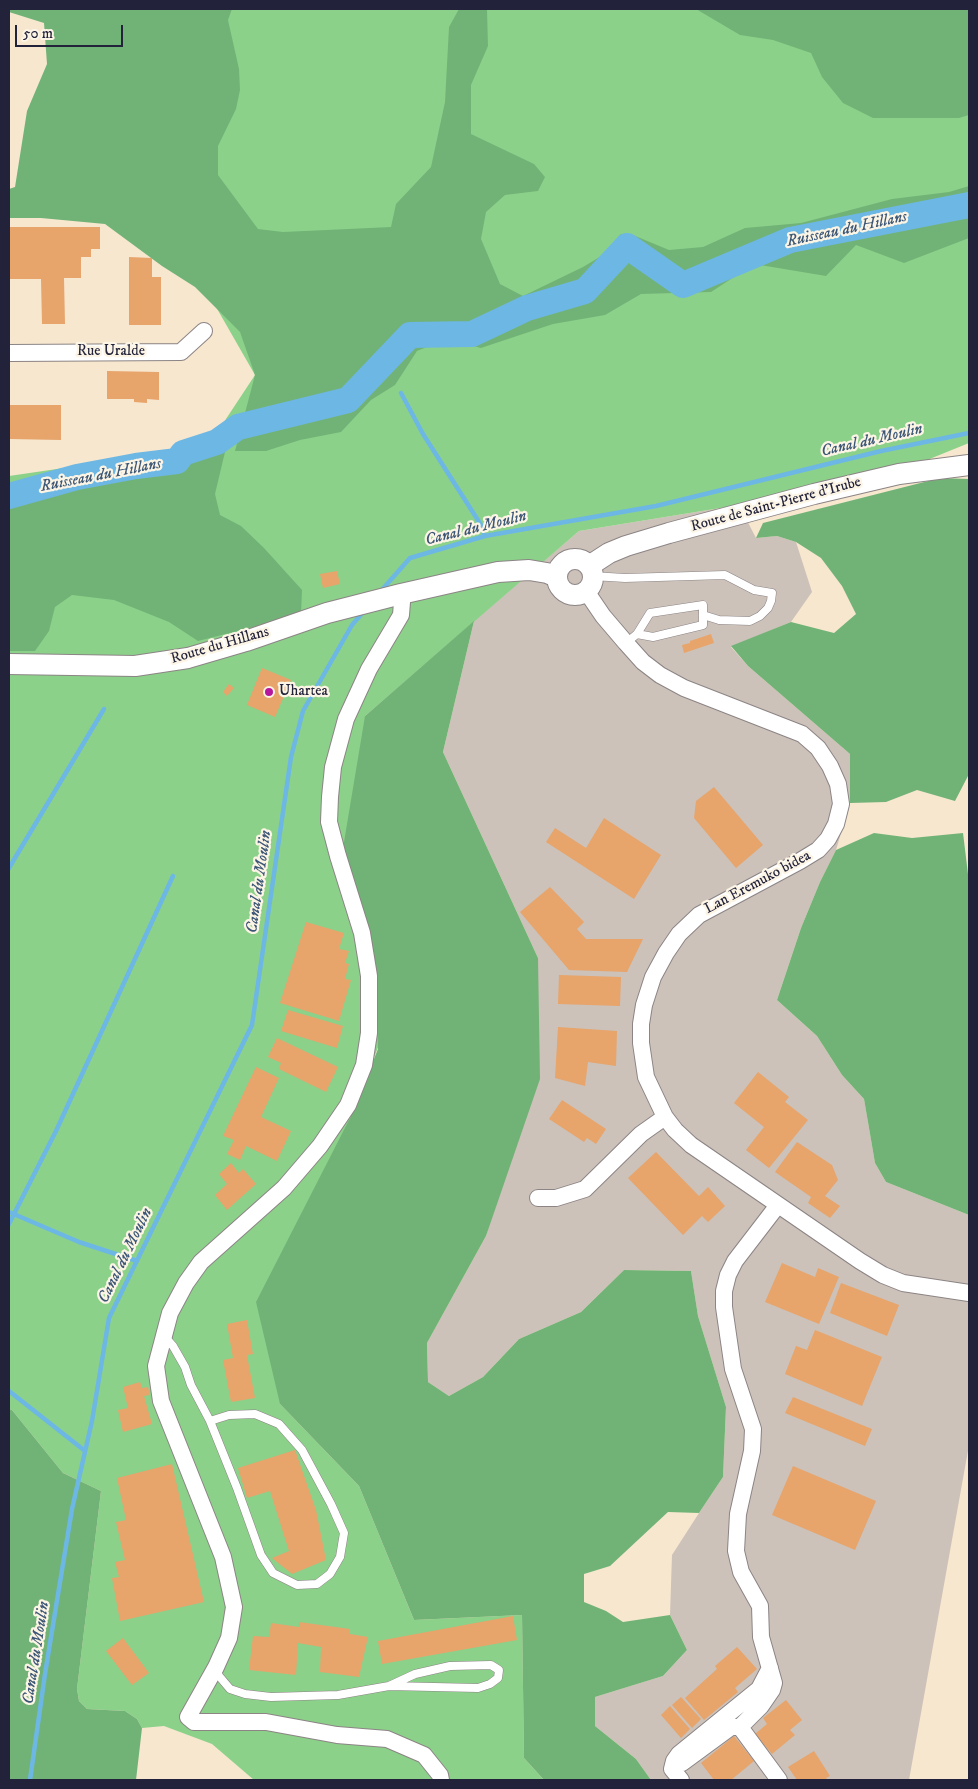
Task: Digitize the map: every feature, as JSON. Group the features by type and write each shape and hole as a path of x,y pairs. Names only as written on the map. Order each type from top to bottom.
{"street":[{"name":"Rue Uralde","path":"9,353 181,352 204,331"},
{"name":"Route de Saint-Pierre d'Irube","path":"589,578 609,553 669,533 899,474 969,465"},
{"path":"578,560 589,578 577,595 571,595 565,593 558,583 557,577 561,565 578,560"},
{"path":"441,1780 440,1775 424,1755 387,1739 337,1735 266,1722 194,1722 188,1717 216,1667 229,1638 234,1607 223,1557 161,1401 156,1366 170,1313 186,1283 201,1262 284,1188 320,1146 348,1105 364,1065 369,1033 369,976 362,933 329,822 330,797 333,768 346,719 369,669 401,615 401,594 498,572 528,570 547,573 557,577"},
{"name":"Lan Eremuko bidea","path":"589,578 603,616 631,639 643,662 684,688 802,734 818,748 830,766 838,784 841,804 836,824 828,839 818,850 699,914 679,934 666,953 653,977 644,1005 641,1024 641,1043 646,1077 665,1117 674,1130 691,1145 860,1262 883,1275 903,1283 969,1293"},
{"name":"Route du Hillans","path":"9,664 134,666 188,658 246,641 327,613 401,594"},
{"path":"538,1198 556,1198 585,1189 641,1134 665,1117"},
{"path":"677,1775 692,1757 731,1727 740,1727 761,1706 772,1690 774,1683 761,1638 760,1606 741,1572 736,1551 738,1514 752,1451 753,1429 733,1369 724,1307 724,1291 728,1275 735,1261 778,1205"},
{"path":"677,1775 674,1761 679,1754 759,1689 770,1668"},
{"path":"740,1727 779,1780"}],"lane":[{"path":"589,578 725,575 754,590 772,593 768,608 760,616 750,621 719,620 703,615"},
{"path":"704,605 703,625 653,637 631,639 650,613 704,605"},
{"path":"163,1336 173,1346 185,1367 191,1385 210,1422 237,1488 261,1555 273,1573 297,1585 317,1584 330,1574 340,1557 344,1533 302,1450 278,1424 256,1414 229,1415 210,1422"},
{"path":"216,1667 219,1676 230,1689 245,1694 271,1697 338,1695 389,1686 478,1688 490,1684 498,1678 499,1670 490,1665 450,1666 415,1674 389,1686"}],"shaded area":[{"path":"739,505 756,538 777,536 796,542 812,592 791,622 731,647 748,666 850,754 850,803 836,850 801,928 777,1000 817,1036 842,1075 864,1099 875,1163 886,1182 969,1215 969,1445 909,1780 651,1780 636,1759 595,1726 595,1697 663,1676 687,1650 670,1615 672,1555 723,1477 726,1407 698,1316 691,1271 624,1270 581,1312 519,1339 483,1377 449,1396 428,1382 427,1343 486,1236 497,1200 538,958 443,752 474,621 579,531"}],"green space":[{"path":"9,9 232,9 228,20 239,69 240,90 236,109 218,146 218,175 258,229 283,232 391,227 396,204 431,167 445,102 449,27 459,9 487,9 488,46 471,85 471,134 534,164 545,177 538,191 505,195 486,212 481,239 500,284 523,296 583,267 603,255 621,234 633,235 669,250 703,247 745,228 801,223 892,199 949,192 969,186 969,238 904,263 856,245 826,276 754,264 711,292 641,294 605,315 553,324 481,348 447,339 417,351 395,385 371,400 341,432 300,440 266,451 235,451 255,375 240,332 195,287 162,266 105,224 41,218 9,218 9,189 15,187 27,111 47,64 44,23 9,12"},
{"path":"205,9 969,9 969,443 868,484 579,531 365,716 379,1045 350,1118 280,1404 359,1486 414,1620 522,1615 524,1758 544,1780 254,1780 212,1744 164,1726 142,1728 137,1719 125,1711 87,1709 79,1701 77,1689 101,1491 63,1473 12,1410 9,1409 9,476 132,458 183,453 222,425 255,375 196,272"},
{"path":"696,9 969,9 969,115 959,118 873,118 843,103 822,77 811,53 773,40 740,35"},
{"path":"217,442 225,452 215,494 220,515 241,526 302,590 301,615 198,641 169,622 114,600 72,595 55,607 49,631 35,651 9,651 9,497 68,480 157,463"},
{"path":"940,478 969,479 969,774 955,801 917,790 886,802 850,803 850,754 748,666 731,646 791,622 834,633 856,614 842,586 821,558 796,542 777,536 756,538 763,523"},
{"path":"474,621 443,752 538,958 540,1079 486,1236 427,1343 428,1382 449,1396 483,1377 519,1339 581,1312 624,1270 691,1271 698,1316 726,1407 723,1477 699,1513 668,1512 610,1566 584,1574 584,1602 606,1611 623,1622 670,1615 687,1650 663,1676 595,1697 595,1726 636,1759 651,1780 544,1780 524,1758 522,1615 414,1620 359,1486 280,1404 256,1302 350,1118 378,1049 376,970 343,848 365,716"},
{"path":"874,833 912,838 963,833 969,874 969,1215 886,1182 875,1163 864,1099 842,1075 817,1036 777,1000 801,928 836,850"},
{"path":"9,1409 12,1410 63,1473 101,1491 77,1689 79,1701 87,1709 125,1711 137,1719 142,1728 136,1780 9,1780"}],"building":[{"path":"9,227 100,227 100,249 91,249 91,257 81,257 81,278 64,278 65,324 42,324 41,279 9,279"},
{"path":"129,257 152,258 152,277 161,277 161,325 129,325"},
{"path":"107,371 159,372 159,400 147,399 147,403 134,402 134,399 107,399"},
{"path":"9,405 61,405 61,440 9,439"},
{"path":"337,571 340,584 323,588 320,574"},
{"path":"711,634 714,643 684,653 682,645"},
{"name":"Uhartea","path":"262,668 291,680 275,717 247,705"},
{"path":"229,684 234,688 227,696 223,692"},
{"path":"714,787 763,845 736,868 694,818 696,801"},
{"path":"604,818 661,855 634,899 546,842 555,828 586,848"},
{"path":"550,887 584,922 577,929 586,939 643,939 627,972 569,970 520,912"},
{"path":"306,922 344,933 339,949 349,951 345,963 349,964 345,979 351,980 339,1021 280,1003"},
{"path":"559,975 621,977 620,1006 558,1004"},
{"path":"288,1010 343,1026 337,1048 281,1031"},
{"path":"558,1027 617,1031 616,1066 588,1062 585,1086 555,1078"},
{"path":"277,1038 338,1067 326,1092 279,1069 281,1063 268,1057"},
{"path":"256,1067 279,1078 261,1117 291,1131 277,1161 246,1146 240,1160 227,1154 234,1140 223,1136"},
{"path":"758,1072 789,1097 785,1102 808,1120 769,1168 746,1150 764,1127 734,1103"},
{"path":"562,1100 606,1129 596,1144 587,1138 584,1142 549,1119"},
{"path":"797,1142 832,1165 838,1180 825,1196 840,1206 830,1218 808,1203 811,1197 775,1172"},
{"path":"656,1152 699,1196 708,1187 725,1206 708,1222 702,1216 683,1235 628,1178"},
{"path":"231,1163 239,1173 243,1169 256,1184 227,1210 215,1195 227,1184 219,1174"},
{"path":"782,1263 815,1277 818,1268 839,1277 819,1324 765,1302"},
{"path":"841,1283 899,1305 887,1336 830,1313"},
{"path":"247,1320 253,1354 247,1355 255,1398 231,1402 223,1360 233,1358 227,1324"},
{"path":"815,1330 882,1357 862,1406 785,1374 796,1346 807,1350"},
{"path":"140,1382 142,1388 148,1387 150,1395 144,1396 152,1424 123,1432 118,1410 128,1408 123,1387"},
{"path":"793,1397 872,1429 865,1446 785,1413"},
{"path":"295,1450 316,1510 326,1560 292,1574 272,1558 289,1551 270,1491 247,1498 238,1468"},
{"path":"172,1464 204,1602 120,1621 112,1578 119,1577 115,1562 125,1560 116,1522 126,1520 117,1478"},
{"path":"793,1466 876,1501 855,1550 772,1515"},
{"path":"513,1616 517,1640 382,1664 378,1641"},
{"path":"299,1622 350,1629 350,1634 368,1637 359,1677 320,1672 321,1647 298,1643 296,1675 249,1670 253,1636 269,1637 271,1623 299,1627"},
{"path":"123,1638 149,1673 132,1685 106,1651"},
{"path":"737,1647 757,1669 735,1688 738,1692 704,1720 685,1698 717,1669 715,1666"},
{"path":"681,1697 701,1719 692,1728 672,1705"},
{"path":"786,1700 802,1720 790,1730 795,1735 772,1754 755,1734 767,1724 763,1718"},
{"path":"670,1706 690,1729 681,1738 661,1715"},
{"path":"734,1736 754,1761 731,1780 714,1780 701,1763"},
{"path":"814,1751 830,1776 826,1778 828,1780 797,1780 788,1767"}],"waterway":[{"name":"Ruisseau du Hillans","path":"9,496 77,477 136,466 177,461 183,453 217,442 238,427 348,400 410,335 472,334 527,308 585,291 627,246 683,285 790,240 969,205"},
{"path":"401,393 423,434 481,525 485,536"},
{"name":"Canal du Moulin","path":"380,592 410,558 485,536 656,506 881,451 969,433"},
{"name":"Canal du Moulin","path":"30,1780 72,1509 92,1421 109,1318 252,1025 291,757 303,711 352,625 364,611"},
{"path":"9,868 104,709"},
{"path":"9,1224 56,1131 173,876"},
{"path":"9,1212 79,1242 137,1261"},
{"path":"9,1391 85,1451"}],"place":[{"name":"Uhartea","path":"269,692"}]}
